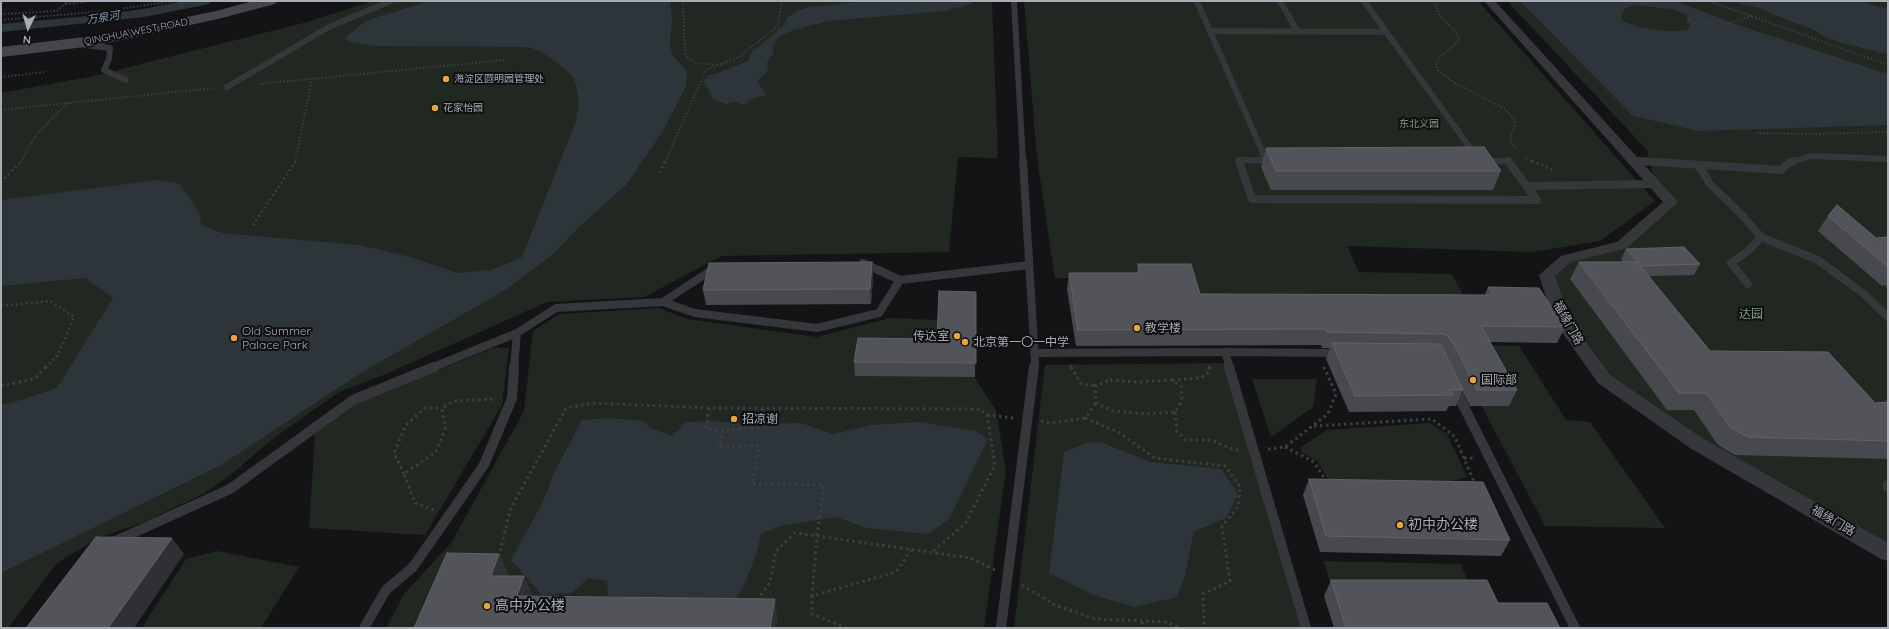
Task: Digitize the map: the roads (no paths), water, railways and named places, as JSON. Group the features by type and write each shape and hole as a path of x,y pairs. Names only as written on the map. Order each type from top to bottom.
{"main road":[{"name":"QINGHUA WEST ROAD","path":"1,52 93,41 218,15 270,1"}],"street":[{"name":"福缘门路","path":"1489,1 1670,202 1622,245 1566,259 1547,275 1558,309 1570,332 1604,379 1696,443 1888,553"}],"lane":[{"path":"227,87 329,27 391,1"},
{"path":"1001,628 1034,352 1014,1"},
{"path":"1197,1 1266,160"},
{"path":"1280,1 1297,31"},
{"path":"1364,1 1480,161"},
{"path":"1211,31 1386,32"},
{"path":"74,43 110,48 109,59 104,70 126,80"},
{"path":"1634,161 1781,170 1789,163 1811,156 1888,159"},
{"path":"1239,160 1266,160 1480,161 1508,161 1537,200 1252,199 1239,160"},
{"path":"1698,165 1710,184 1741,214 1761,237 1818,260 1865,295 1888,316"},
{"path":"1526,186 1655,184"},
{"path":"1748,284 1731,263 1749,250 1761,237"},
{"path":"856,263 863,263 900,280 1029,265"},
{"path":"663,302 717,266 725,266"},
{"path":"106,545 230,489 353,400 517,333 556,308 663,302 695,313 817,328 879,314 900,280"},
{"path":"364,628 386,590 413,567 484,465 512,398 517,333"},
{"path":"1034,352 1225,352 1350,354"},
{"path":"1225,352 1306,628"},
{"path":"1450,380 1575,628"}],"waterway":[{"name":"万泉河","path":"1,28 89,20 144,13 204,1"}],"place":[{"name":"海淀区圆明园管理处","path":"446,79"},
{"name":"花家怡园","path":"435,108"},
{"name":"教学楼","path":"1137,328"},
{"name":"传达室","path":"957,336"},
{"name":"Old Summer Palace Park","path":"234,338"},
{"name":"北京第一〇一中学","path":"965,342"},
{"name":"国际部","path":"1473,380"},
{"name":"招凉谢","path":"734,419"},
{"name":"初中办公楼","path":"1400,525"},
{"name":"高中办公楼","path":"487,606"}],"park label":[{"name":"东北义园","path":"1419,124"},
{"name":"达园","path":"1751,314"}]}
